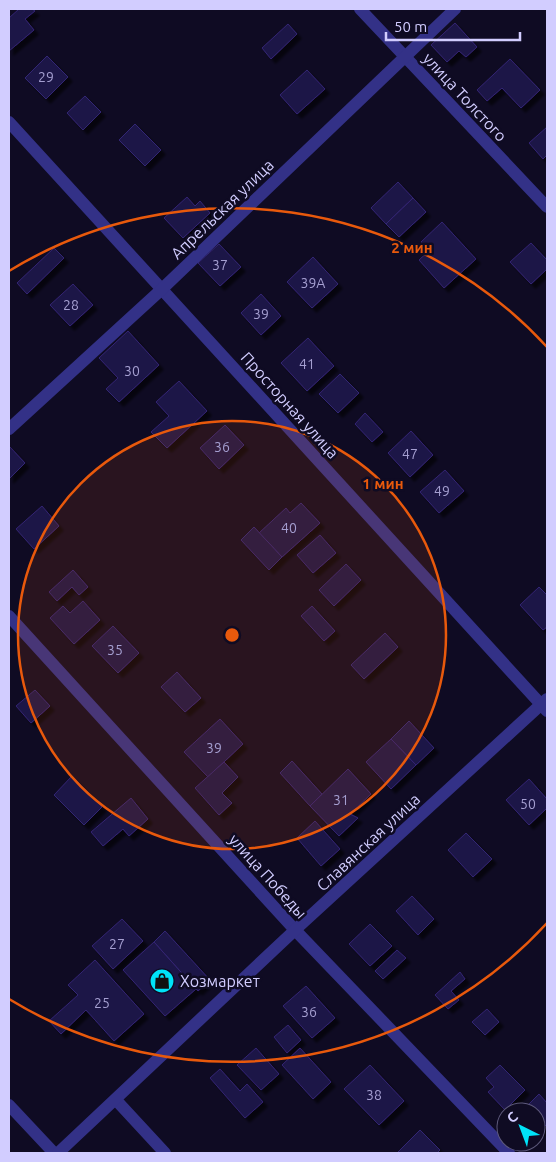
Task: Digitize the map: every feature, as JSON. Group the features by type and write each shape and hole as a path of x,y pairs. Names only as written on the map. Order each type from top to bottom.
{"street":[{"name":"улица Толстого","path":"360,9 547,207"},
{"name":"Апрельская улица","path":"9,429 162,289 455,9"},
{"name":"Просторная улица","path":"9,122 545,705"},
{"name":"улица Победы","path":"9,616 296,930 509,1153"},
{"name":"Славянская улица","path":"58,1153 296,930 545,705"},
{"path":"116,1100 166,1153"},
{"path":"9,1105 54,1153"}],"building":[{"path":"19,9 32,9 35,11 25,19 34,30 9,51 9,18"},
{"path":"455,23 477,47 466,57 459,51 447,62 431,45"},
{"path":"288,24 297,34 271,59 262,48"},
{"path":"47,56 68,77 46,99 25,78"},
{"path":"510,59 540,90 521,108 502,88 487,101 477,90"},
{"path":"307,70 325,89 297,114 280,95"},
{"path":"85,96 101,112 83,130 67,113"},
{"path":"135,124 161,150 145,166 119,140"},
{"path":"547,127 547,155 543,159 529,143"},
{"path":"398,182 413,198 386,224 371,208"},
{"path":"187,197 195,206 200,201 210,213 183,238 164,218"},
{"path":"413,198 426,212 399,237 386,224"},
{"path":"442,222 476,259 444,288 419,260 430,250 421,242"},
{"path":"531,243 547,260 547,269 531,284 510,262"},
{"path":"219,244 241,267 220,286 198,263"},
{"path":"54,248 64,258 27,294 17,283"},
{"path":"313,257 338,284 312,308 287,282"},
{"path":"73,284 93,305 70,326 50,305"},
{"path":"261,294 281,316 261,335 241,313"},
{"path":"128,331 159,365 119,402 106,389 118,378 99,358"},
{"path":"308,338 334,366 307,391 281,363"},
{"path":"340,374 359,393 338,413 319,394"},
{"path":"179,381 207,411 167,448 151,432 169,416 156,402"},
{"path":"365,413 383,432 372,442 355,424"},
{"path":"225,425 244,445 219,469 200,448"},
{"path":"411,431 433,455 410,477 388,453"},
{"path":"9,446 25,463 9,479"},
{"path":"445,470 464,491 439,513 420,492"},
{"path":"301,503 320,523 282,557 259,533 286,508 290,513"},
{"path":"42,506 59,526 34,549 16,529"},
{"path":"254,527 282,557 269,570 241,540"},
{"path":"320,535 336,553 313,573 297,555"},
{"path":"346,564 361,580 334,606 319,590"},
{"path":"73,570 88,587 79,595 72,587 57,601 49,592"},
{"path":"539,587 547,595 547,627 543,630 520,605"},
{"path":"83,601 100,620 74,644 50,618 63,606 70,613"},
{"path":"312,606 335,631 324,641 301,616"},
{"path":"113,626 139,653 118,673 92,646"},
{"path":"385,633 398,647 364,679 351,665"},
{"path":"177,672 201,698 185,712 161,687"},
{"path":"35,690 50,706 31,723 16,706"},
{"path":"220,719 243,744 208,777 184,752"},
{"path":"409,721 434,748 416,765 391,739"},
{"path":"391,739 416,765 391,789 366,762"},
{"path":"292,761 322,794 310,806 280,773"},
{"path":"224,762 238,777 222,793 232,803 219,815 195,788"},
{"path":"348,769 371,794 350,814 358,818 339,836 310,806"},
{"path":"72,776 102,807 84,825 54,795"},
{"path":"529,779 547,799 547,808 529,825 506,800"},
{"path":"131,798 148,819 129,836 123,829 103,846 91,832"},
{"path":"315,821 340,849 321,866 297,838"},
{"path":"466,833 492,859 473,877 448,850"},
{"path":"412,896 434,919 418,935 396,911"},
{"path":"122,919 143,941 113,969 92,946"},
{"path":"370,924 392,946 370,966 349,944"},
{"path":"165,931 210,980 198,991 154,942"},
{"path":"154,942 196,989 165,1016 123,970"},
{"path":"397,950 406,958 383,979 375,971"},
{"path":"95,960 144,1014 114,1041 86,1010 61,1034 49,1021 78,995 68,985"},
{"path":"460,972 465,979 451,991 459,1000 448,1009 435,995"},
{"path":"306,986 335,1018 312,1038 283,1006"},
{"path":"487,1009 499,1022 485,1035 472,1022"},
{"path":"288,1025 301,1040 287,1053 274,1037"},
{"path":"256,1048 279,1074 261,1090 237,1065"},
{"path":"300,1048 331,1082 313,1099 282,1065"},
{"path":"370,1065 404,1101 379,1125 344,1089"},
{"path":"500,1065 525,1090 513,1102 497,1102 488,1092 494,1087 486,1078"},
{"path":"220,1069 240,1091 247,1084 263,1102 245,1118 210,1078"},
{"path":"539,1094 547,1103 546,1125 546,1102 531,1102"},
{"path":"420,1130 440,1150 437,1153 398,1152"}],"place":[{"name":"Хозмаркет","path":"162,981"}]}
